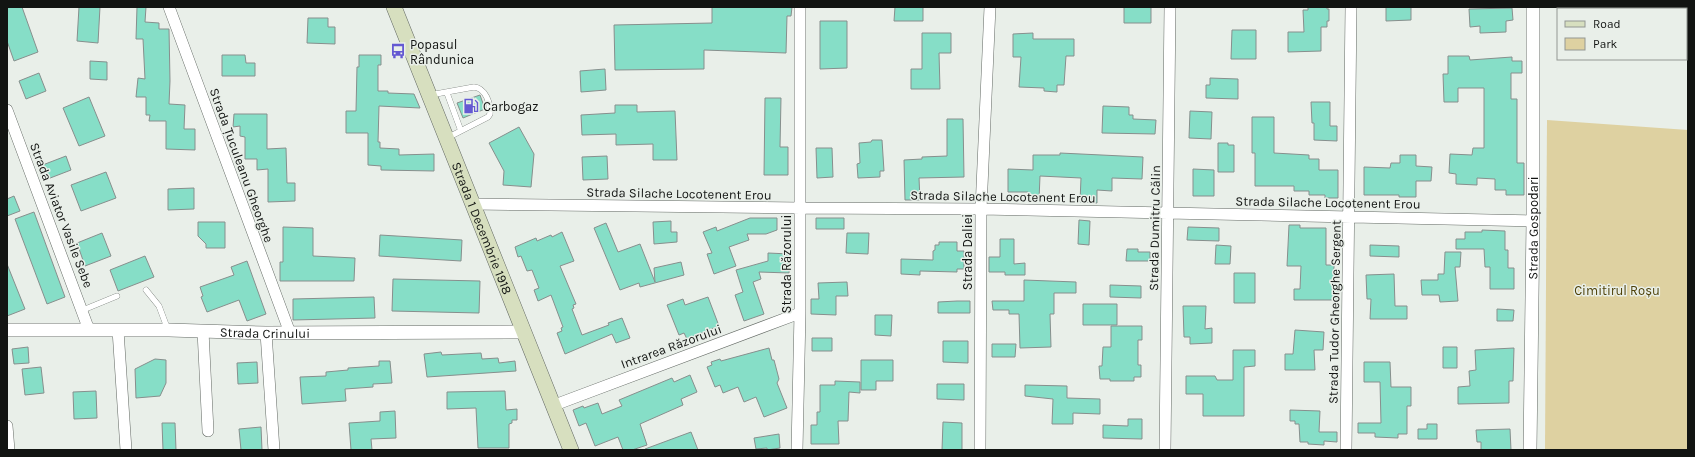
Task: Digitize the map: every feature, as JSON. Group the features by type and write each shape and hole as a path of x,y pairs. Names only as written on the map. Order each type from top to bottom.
{"main road":[{"name":"Strada 1 Decembrie 1918","path":"394,7 552,406 571,450"}],"street":[{"name":"Strada Țuculeanu Gheorghe","path":"169,7 290,333"},
{"name":"Strada Răzorului","path":"797,450 801,208 800,7"},
{"name":"Strada Daliei","path":"980,450 981,208 990,7"},
{"name":"Strada Dumitru Călin","path":"1165,450 1170,7"},
{"name":"Strada Tudor Gheorghe Sergent","path":"1346,450 1351,7"},
{"name":"Strada Gospodari","path":"1530,450 1534,221 1533,7"},
{"name":"Strada Aviator Vasile Sebe","path":"7,110 83,310 89,330"},
{"name":"Strada Silache Locotenent Erou","path":"473,204 801,208 981,208 1534,221"},
{"name":"Intrarea Răzorului","path":"552,406 800,313"},
{"name":"Strada Crinului","path":"7,330 168,330 266,333 523,332"},
{"path":"118,330 126,450"},
{"path":"203,331 208,431"},
{"path":"266,333 274,450"},
{"path":"7,426 9,450"}],"lane":[{"path":"429,95 474,87 480,88 484,92 490,114 447,138"},
{"path":"447,93 462,131"},
{"path":"146,290 162,311 168,330"},
{"path":"83,310 117,296"}],"green space":[{"name":"Cimitirul Roșu","path":"1547,120 1688,130 1688,450 1545,450"}],"building":[{"path":"22,7 38,52 14,61 7,41 7,8"},
{"path":"79,7 100,7 98,43 77,41"},
{"path":"137,7 146,7 145,22 159,23 159,29 169,29 169,104 185,105 184,129 195,129 195,150 166,149 166,121 149,121 150,115 146,115 146,97 136,97 138,78 145,79 143,39 136,39"},
{"path":"712,7 792,7 791,16 787,16 786,53 704,50 704,69 615,70 614,25 712,23"},
{"path":"895,7 923,7 923,21 894,21"},
{"path":"1124,7 1151,7 1151,23 1124,23"},
{"path":"1308,7 1327,7 1327,9 1329,9 1329,21 1327,21 1327,27 1321,27 1321,51 1288,52 1288,32 1304,32 1303,10 1308,10"},
{"path":"1386,7 1411,7 1411,20 1386,21"},
{"path":"1512,8 1513,20 1506,21 1506,32 1480,33 1480,26 1470,27 1469,9"},
{"path":"308,18 328,18 328,27 335,27 335,44 307,43"},
{"path":"820,21 847,21 847,68 820,69"},
{"path":"1232,30 1256,30 1256,59 1231,59"},
{"path":"922,33 951,33 951,53 939,53 940,89 911,89 911,69 922,69"},
{"path":"1033,33 1033,39 1074,39 1074,56 1066,56 1064,85 1057,85 1057,92 1044,91 1044,88 1019,87 1021,57 1013,57 1013,34"},
{"path":"222,55 245,55 246,63 255,63 255,76 222,76"},
{"path":"359,55 381,55 381,65 378,65 378,91 414,94 420,108 379,106 378,142 380,142 380,148 399,149 399,155 434,154 434,171 381,170 381,166 368,165 368,133 346,133 346,111 356,111 357,67 359,67"},
{"path":"1448,56 1469,56 1470,60 1512,57 1512,61 1522,61 1522,73 1511,73 1511,99 1517,99 1517,163 1524,163 1524,195 1506,195 1506,190 1495,190 1495,179 1477,178 1477,185 1456,184 1456,174 1449,173 1450,154 1472,155 1473,148 1484,148 1484,88 1458,88 1458,102 1444,102 1443,74 1448,74"},
{"path":"90,61 107,62 107,80 90,79"},
{"path":"605,69 606,90 581,92 580,71"},
{"path":"39,73 46,91 26,99 19,81"},
{"path":"1210,78 1238,79 1238,99 1206,98 1206,85 1210,85"},
{"name":"Carbogaz","path":"480,95 485,109 463,118 457,103"},
{"path":"89,97 105,136 79,146 63,108"},
{"path":"765,98 781,98 780,147 788,147 788,175 764,175"},
{"path":"1311,102 1330,102 1330,126 1337,126 1337,141 1314,140 1314,123 1312,123"},
{"path":"615,105 637,105 637,112 675,111 677,160 653,160 653,144 616,145 616,134 582,135 581,115 615,113"},
{"path":"1103,106 1129,107 1129,115 1133,115 1133,119 1156,120 1155,134 1102,133"},
{"path":"1190,111 1212,112 1211,139 1189,138"},
{"path":"234,114 267,114 267,149 286,148 287,183 295,183 295,201 268,202 268,169 257,170 257,159 245,159 245,137 240,136 240,126 233,127"},
{"path":"1252,117 1274,117 1274,153 1309,155 1309,159 1319,159 1319,170 1338,170 1338,198 1325,198 1325,195 1309,195 1309,191 1294,191 1294,186 1255,186 1255,153 1252,153"},
{"path":"947,119 963,119 964,177 919,178 920,200 905,200 904,160 922,159 922,157 947,156"},
{"path":"519,127 534,154 531,187 503,185 504,171 489,143"},
{"path":"872,140 882,140 884,171 880,171 880,177 858,178 857,164 860,163 859,143 871,142"},
{"path":"1218,143 1228,143 1228,145 1234,145 1234,172 1218,172"},
{"path":"816,148 832,148 833,177 817,178"},
{"path":"1060,153 1143,157 1142,179 1112,178 1112,191 1097,190 1097,203 1080,202 1081,178 1040,176 1039,200 1028,200 1028,192 1008,192 1008,169 1033,170 1033,155 1060,155"},
{"path":"1400,155 1416,155 1416,166 1432,167 1431,181 1416,181 1416,197 1399,197 1399,195 1364,195 1364,167 1390,168 1391,163 1400,163"},
{"path":"66,156 71,170 45,180 40,166"},
{"path":"607,156 608,179 583,180 582,157"},
{"path":"1193,169 1214,170 1214,196 1193,196"},
{"path":"106,172 116,198 81,211 71,185"},
{"path":"194,188 194,209 168,210 168,189"},
{"path":"14,196 20,211 7,216 7,199"},
{"path":"34,212 65,297 47,304 15,219"},
{"path":"750,218 777,218 777,230 766,234 747,234 749,240 729,247 736,266 714,274 707,254 712,253 703,232 716,227 717,231"},
{"path":"816,218 844,218 844,229 816,229"},
{"path":"1079,220 1090,221 1089,245 1078,244"},
{"path":"671,221 671,232 677,232 677,242 654,244 653,222"},
{"path":"198,222 225,222 225,248 206,248 206,244 198,236"},
{"path":"606,223 618,252 640,244 655,282 654,268 681,262 684,275 640,287 639,283 620,290 594,228"},
{"path":"1289,225 1300,225 1300,228 1326,228 1326,265 1334,265 1334,289 1339,289 1338,300 1294,300 1294,289 1300,289 1301,266 1287,266"},
{"path":"283,227 313,228 313,256 355,258 354,281 280,281 280,262 283,262"},
{"path":"1188,227 1219,228 1219,241 1187,240"},
{"path":"1482,230 1505,231 1505,250 1508,250 1508,268 1514,268 1514,289 1490,289 1490,267 1485,267 1484,249 1456,249 1456,239 1465,239 1465,232 1482,232"},
{"path":"562,232 574,261 560,266 576,304 573,305 574,308 572,309 582,335 609,325 608,323 622,318 630,338 616,343 612,334 565,354 557,333 562,331 561,328 563,327 551,295 538,301 534,290 539,288 532,270 527,271 521,256 518,257 515,247 536,238 537,241 551,235 552,237"},
{"path":"102,233 111,256 85,266 77,243"},
{"path":"847,233 869,233 868,254 846,253"},
{"path":"380,235 462,240 461,261 379,256"},
{"path":"1000,239 1014,239 1014,264 1025,263 1025,275 1005,275 1005,272 989,272 989,257 1000,257"},
{"path":"939,242 957,242 957,251 964,251 964,269 957,269 957,272 920,271 920,275 901,274 901,259 933,260 935,245 939,245"},
{"path":"1216,245 1231,246 1230,264 1215,264"},
{"path":"1370,245 1399,246 1399,257 1370,256"},
{"path":"1127,249 1138,249 1138,252 1150,252 1150,261 1126,261"},
{"path":"1445,252 1461,252 1460,267 1455,267 1458,301 1440,302 1439,295 1422,295 1421,280 1438,280 1438,274 1444,274"},
{"path":"768,253 790,254 789,273 759,272 761,279 753,282 764,314 744,321 735,295 743,292 736,270 768,261"},
{"path":"145,256 154,277 118,291 110,270"},
{"path":"247,261 266,314 247,321 239,300 207,312 201,297 203,296 200,287 234,275 231,267"},
{"path":"7,264 25,309 7,316"},
{"path":"1234,273 1255,273 1255,303 1234,303"},
{"path":"1394,274 1395,306 1407,306 1407,319 1370,319 1371,299 1367,299 1366,275"},
{"path":"393,279 480,281 479,313 392,311"},
{"path":"1024,280 1076,282 1076,293 1054,293 1054,314 1050,314 1051,347 1020,348 1019,314 1009,314 1009,310 993,310 992,301 1024,301"},
{"path":"847,282 848,296 836,296 836,315 811,314 811,299 819,299 818,283"},
{"path":"1110,285 1141,286 1141,298 1110,297"},
{"path":"374,297 375,318 293,320 293,299"},
{"path":"708,297 719,326 687,339 684,333 679,335 667,305 683,299 685,305"},
{"path":"970,301 970,313 938,313 938,302"},
{"path":"1083,304 1117,304 1117,325 1083,325"},
{"path":"1183,306 1206,306 1205,329 1212,328 1212,343 1190,344 1190,337 1184,337"},
{"path":"1497,309 1514,310 1513,321 1497,321"},
{"path":"875,315 892,315 891,336 875,335"},
{"path":"1111,326 1142,326 1142,340 1138,340 1138,365 1141,365 1141,377 1134,377 1134,381 1110,381 1110,379 1100,379 1099,366 1102,366 1103,347 1111,347"},
{"path":"1295,330 1324,332 1323,350 1314,350 1315,370 1285,370 1285,354 1293,354"},
{"path":"812,338 832,338 832,351 812,351"},
{"path":"943,341 968,341 968,363 943,362"},
{"path":"992,344 1016,344 1015,357 992,357"},
{"path":"28,347 29,363 14,364 12,349"},
{"path":"1443,347 1457,347 1457,368 1443,368"},
{"path":"769,348 779,379 777,383 787,408 764,417 756,397 744,402 738,387 723,393 720,385 715,387 707,367 712,365 711,362 720,359 721,361"},
{"path":"1514,348 1513,381 1509,381 1509,403 1458,404 1458,387 1470,386 1469,371 1476,370 1475,350"},
{"path":"1233,350 1255,350 1255,366 1244,367 1244,416 1203,416 1203,394 1186,394 1186,376 1215,376 1217,380 1233,380"},
{"path":"441,352 442,355 481,353 482,359 498,358 499,363 515,361 516,371 427,377 424,354"},
{"path":"155,359 166,360 166,383 160,396 136,398 135,369"},
{"path":"861,360 893,360 893,381 876,381 876,390 861,390"},
{"path":"379,361 390,361 392,383 373,384 373,387 345,389 346,401 302,404 300,377 326,376 326,372 348,370 348,368 379,366"},
{"path":"257,362 258,383 238,384 237,363"},
{"path":"1364,362 1390,362 1391,387 1411,387 1411,406 1407,406 1407,434 1398,434 1398,438 1375,437 1375,433 1358,433 1358,423 1381,423 1380,382 1364,382"},
{"path":"41,367 44,393 25,395 22,369"},
{"path":"690,375 697,392 681,399 683,405 640,424 647,445 632,450 623,450 618,437 595,446 586,423 579,426 573,410 598,403 602,414 622,406 619,400 672,378 674,382"},
{"path":"835,381 860,382 860,393 849,392 848,421 838,421 839,444 811,444 811,425 817,425 817,412 820,412 820,385 835,385"},
{"path":"937,384 964,384 964,400 937,399"},
{"path":"1025,385 1067,386 1067,398 1100,399 1100,414 1073,413 1073,424 1052,424 1053,399 1025,396"},
{"path":"96,391 97,418 74,419 73,392"},
{"path":"505,391 506,410 517,409 517,420 512,420 512,423 509,424 509,448 478,448 476,408 447,409 447,392"},
{"path":"1290,410 1320,411 1319,432 1337,432 1337,442 1324,441 1324,445 1300,442 1299,424 1295,424 1295,421 1290,421"},
{"path":"395,411 396,438 371,439 372,450 351,450 349,423 380,421 380,412"},
{"path":"1128,419 1142,419 1142,439 1103,438 1103,425 1128,426"},
{"path":"943,422 962,423 962,450 942,450"},
{"path":"162,423 175,423 176,450 163,450"},
{"path":"1427,424 1437,424 1437,439 1418,439 1418,429 1427,429"},
{"path":"261,427 262,450 241,450 239,429"},
{"path":"1510,429 1511,450 1481,450 1481,442 1477,442 1476,430"},
{"path":"691,432 698,450 645,449"},
{"path":"779,434 780,448 767,450 767,448 756,449 754,438"}],"place":[{"name":"Popasul Rândunica","path":"398,51"},
{"name":"Carbogaz","path":"471,106"}]}
